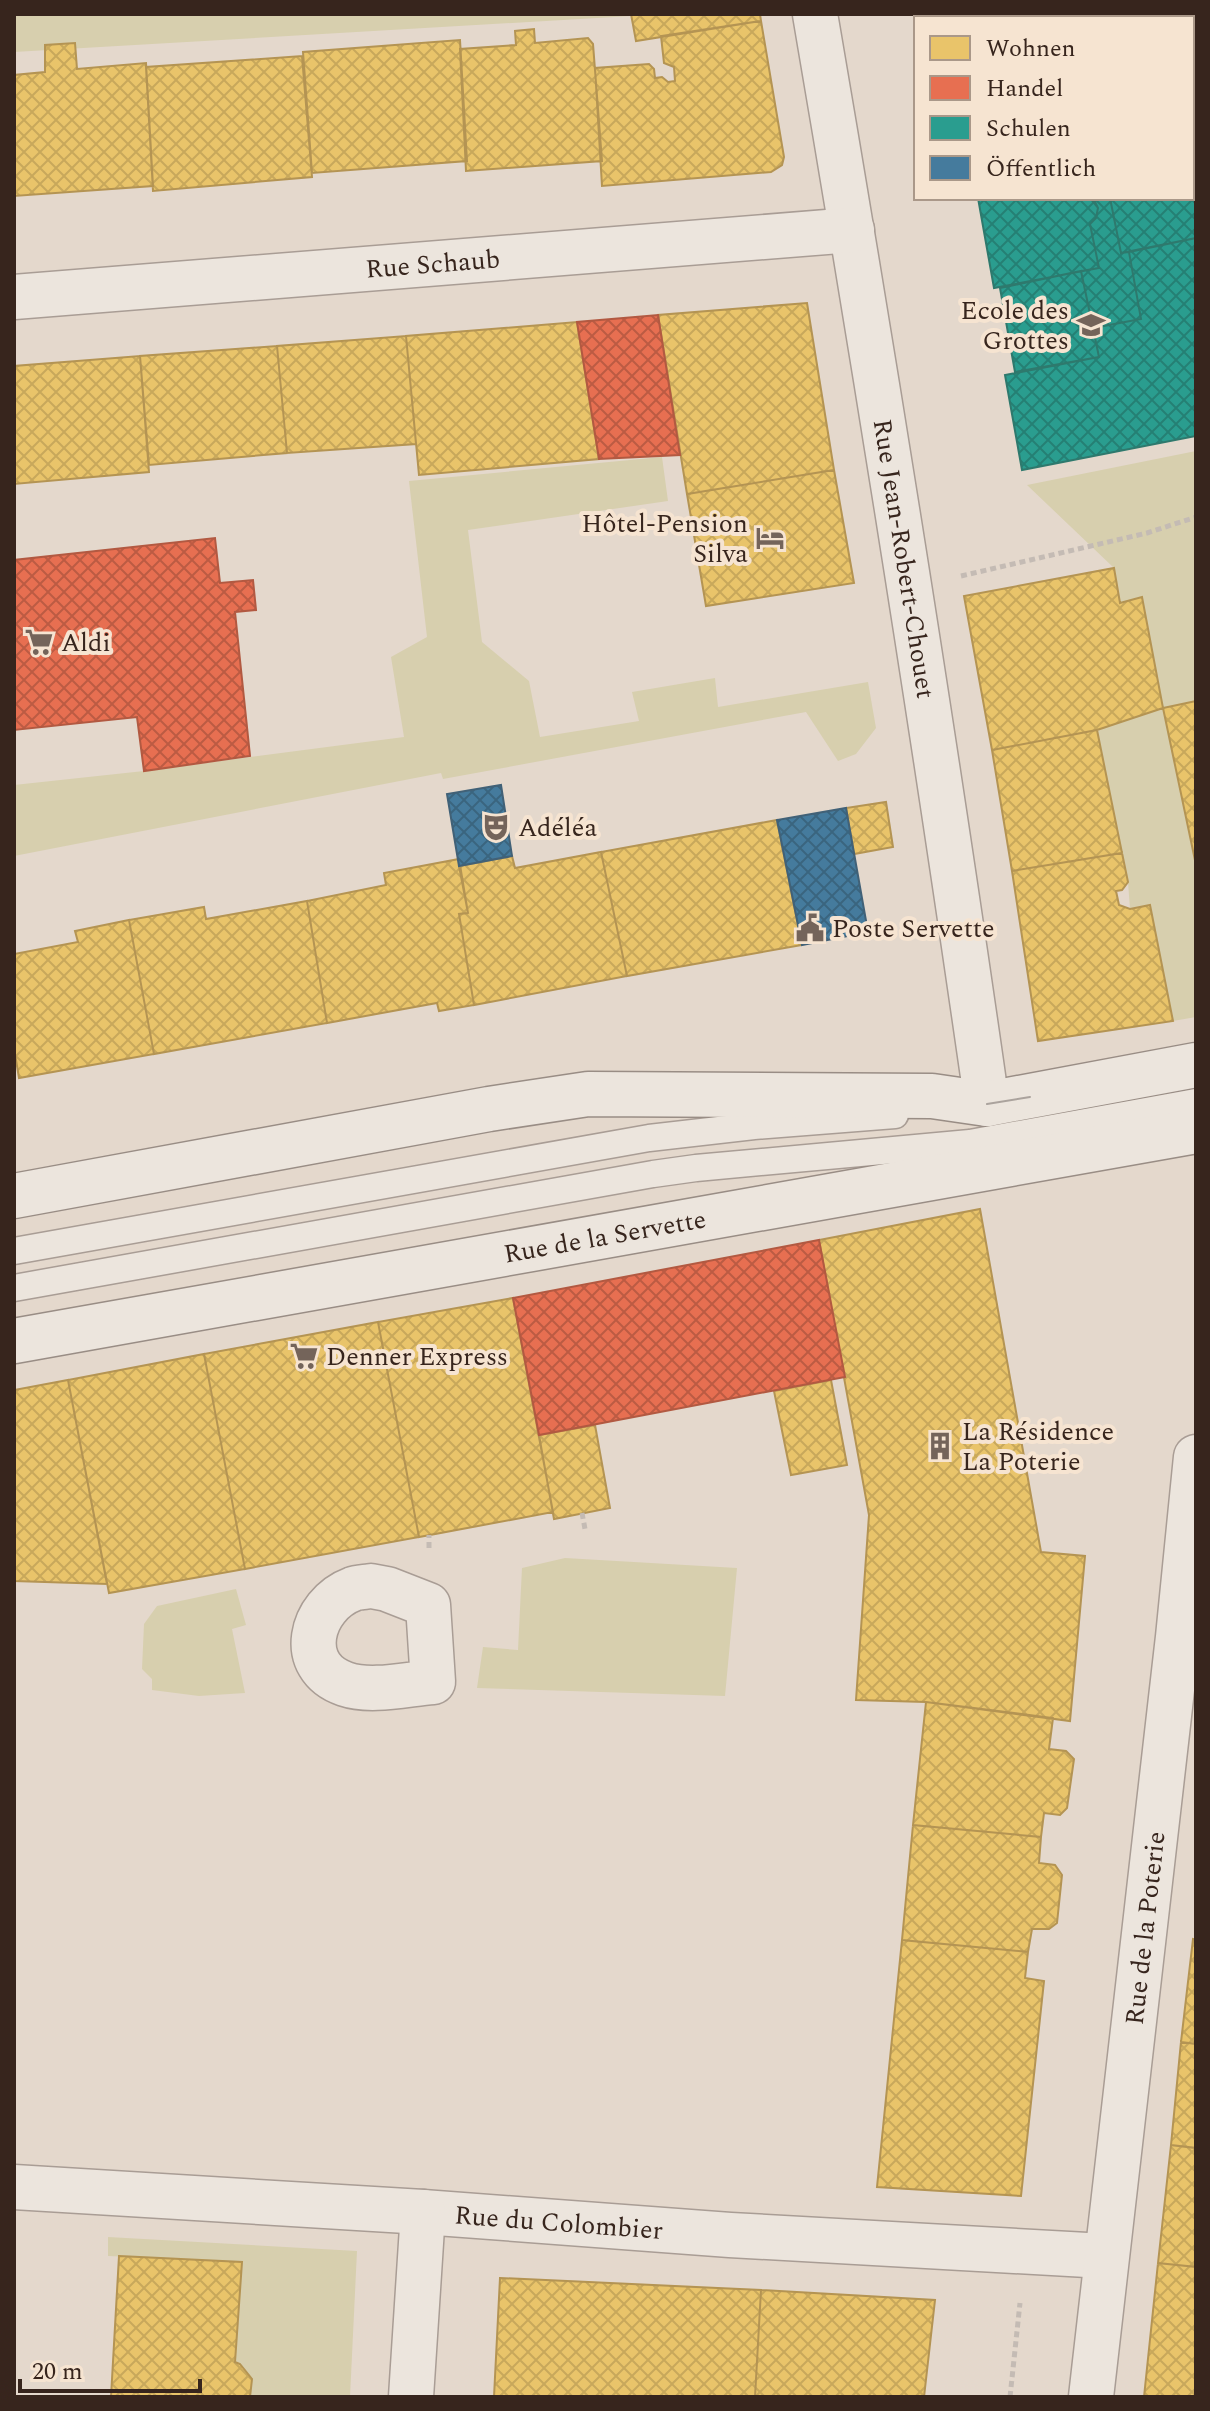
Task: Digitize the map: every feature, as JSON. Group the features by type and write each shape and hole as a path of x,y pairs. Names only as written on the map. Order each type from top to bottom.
{"street":[{"name":"Rue Jean-Robert-Chouet","path":"815,14 969,968 987,1104"},
{"name":"Rue Schaub","path":"14,297 852,230"},
{"path":"14,1196 489,1109 588,1094 932,1096 987,1104 1196,1065"},
{"name":"Rue de la Servette","path":"14,1341 1196,1131"},
{"name":"Rue de la Poterie","path":"1091,2397 1196,1457"},
{"name":"Rue du Colombier","path":"14,2187 423,2212 730,2235 1105,2256"},
{"path":"411,2397 423,2212"}],"lane":[{"path":"14,1288 638,1176 970,1143 1196,1102"},
{"path":"14,1251 649,1138 754,1126 928,1113 987,1104"}],"path":[{"path":"948,578 1147,533 1196,517"},
{"path":"582,1513 585,1529"},
{"path":"1010,2397 1020,2296"}],"shaded area":[{"path":"14,14 631,14 631,16 14,52"},
{"path":"1196,451 1196,1017 1173,1021 1150,906 1130,909 1128,882 1097,730 1163,708 1142,598 1120,603 1114,568 1027,485"},
{"path":"662,457 668,501 468,530 482,642 529,681 540,737 639,721 632,692 715,678 718,707 868,682 876,728 856,754 838,761 806,712 443,779 441,773 14,856 14,785 404,737 391,657 427,637 409,481"},
{"path":"565,1558 737,1568 725,1696 477,1688 483,1647 518,1650 522,1568"},
{"path":"236,1589 246,1625 232,1629 245,1693 199,1696 152,1690 152,1679 142,1669 144,1624 157,1606"},
{"path":"108,2237 357,2251 350,2397 232,2397 241,2262 108,2256"}],"building: Wohnen":[{"path":"631,14 760,14 761,21 636,41"},
{"path":"761,21 784,157 782,165 771,172 602,186 595,68 649,64 654,69 655,78 675,81 674,67 664,63 661,36"},
{"path":"534,29 535,43 588,38 593,44 602,161 466,171 460,49 516,45 515,31"},
{"path":"460,40 467,161 312,173 303,52"},
{"path":"75,43 77,69 146,63 153,186 14,196 14,75 45,72 45,45"},
{"path":"302,56 312,177 153,191 146,67"},
{"path":"807,303 834,470 687,494 658,315"},
{"path":"577,322 599,459 419,475 406,336"},
{"path":"406,336 416,444 287,453 277,346"},
{"path":"277,346 287,453 149,465 140,356"},
{"path":"140,356 149,472 14,484 14,366"},
{"name":"Hôtel-Pension Silva","path":"834,470 854,583 706,606 687,494"},
{"path":"1114,568 1120,603 1142,597 1163,708 1097,730 992,750 964,596"},
{"path":"1196,701 1196,865 1163,708"},
{"path":"1097,730 1122,853 1012,871 992,750"},
{"path":"886,802 893,847 854,854 846,808"},
{"path":"777,820 802,945 627,976 601,852"},
{"path":"601,852 627,976 474,1005 459,914 468,913 459,866 512,856 515,868"},
{"path":"1122,853 1128,882 1122,890 1116,891 1119,905 1130,909 1150,905 1173,1021 1038,1041 1012,871"},
{"path":"459,859 468,913 459,914 474,1005 439,1011 437,1003 327,1023 307,901 386,885 384,873"},
{"path":"307,901 327,1023 154,1054 129,920 204,907 206,919"},
{"path":"129,920 154,1054 19,1078 14,1048 14,954 78,942 75,931"},
{"name":"La Résidence La Poterie","path":"980,1209 1041,1552 1085,1556 1070,1721 926,1702 856,1700 869,1515 819,1240"},
{"path":"513,1298 553,1512 419,1537 378,1322"},
{"path":"378,1322 419,1537 245,1569 204,1354"},
{"path":"204,1354 245,1569 109,1593 68,1380"},
{"path":"68,1380 107,1584 14,1581 14,1390"},
{"path":"831,1380 847,1465 791,1475 774,1391"},
{"path":"595,1425 610,1508 554,1519 539,1435"},
{"path":"926,1702 1053,1718 1049,1749 1066,1751 1074,1759 1067,1808 1060,1815 1044,1813 1041,1837 913,1825"},
{"path":"913,1825 1041,1837 1039,1863 1055,1865 1062,1875 1057,1923 1049,1929 1032,1929 1028,1952 902,1940"},
{"path":"1193,1939 1196,1940 1196,2044 1181,2042"},
{"path":"902,1940 1028,1952 1025,1978 1044,1981 1021,2196 877,2187"},
{"path":"1181,2042 1196,2044 1196,2148 1171,2145"},
{"path":"1171,2145 1196,2148 1196,2267 1158,2263"},
{"path":"119,2256 242,2262 235,2362 252,2379 250,2397 111,2397"},
{"path":"1158,2263 1196,2267 1196,2397 1144,2397"},
{"path":"500,2278 761,2290 755,2397 494,2397"},
{"path":"761,2290 935,2300 924,2397 755,2397"}],"building: Handel":[{"path":"658,315 680,455 599,459 577,322"},
{"path":"215,538 220,583 253,580 256,610 235,612 250,756 144,771 137,717 14,730 14,560"},
{"path":"819,1240 845,1377 539,1435 513,1298"}],"building: Schulen":[{"path":"1138,14 1138,16 955,16"},
{"path":"1196,26 1196,110 1194,110"},
{"path":"1196,110 1196,238 1121,253 1110,200 1194,200"},
{"path":"978,200 1094,200 1098,208 1096,218 1090,224 1099,268 994,288"},
{"path":"1092,200 1110,200 1121,253 1129,252 1141,319 1093,328 1081,271 1099,268 1090,224 1096,218 1098,208"},
{"path":"1196,238 1196,436 1022,470 1005,375 1099,357 1093,328 1141,319 1129,252"},
{"path":"1081,271 1099,357 1015,372 1000,288"}],"building: Öffentlich":[{"path":"501,785 512,856 459,866 447,794"},
{"path":"846,808 868,932 802,945 777,820"}],"tram line":[{"path":"987,1104 1030,1097"}],"place":[{"name":"Ecole des Grottes","path":"1091,325"},
{"name":"Hôtel-Pension Silva","path":"770,538"},
{"name":"Aldi","path":"39,642"},
{"name":"Adéléa","path":"496,827"},
{"name":"Poste Servette","path":"810,928"},
{"name":"Denner Express","path":"304,1356"},
{"name":"La Résidence La Poterie","path":"940,1446"}]}
